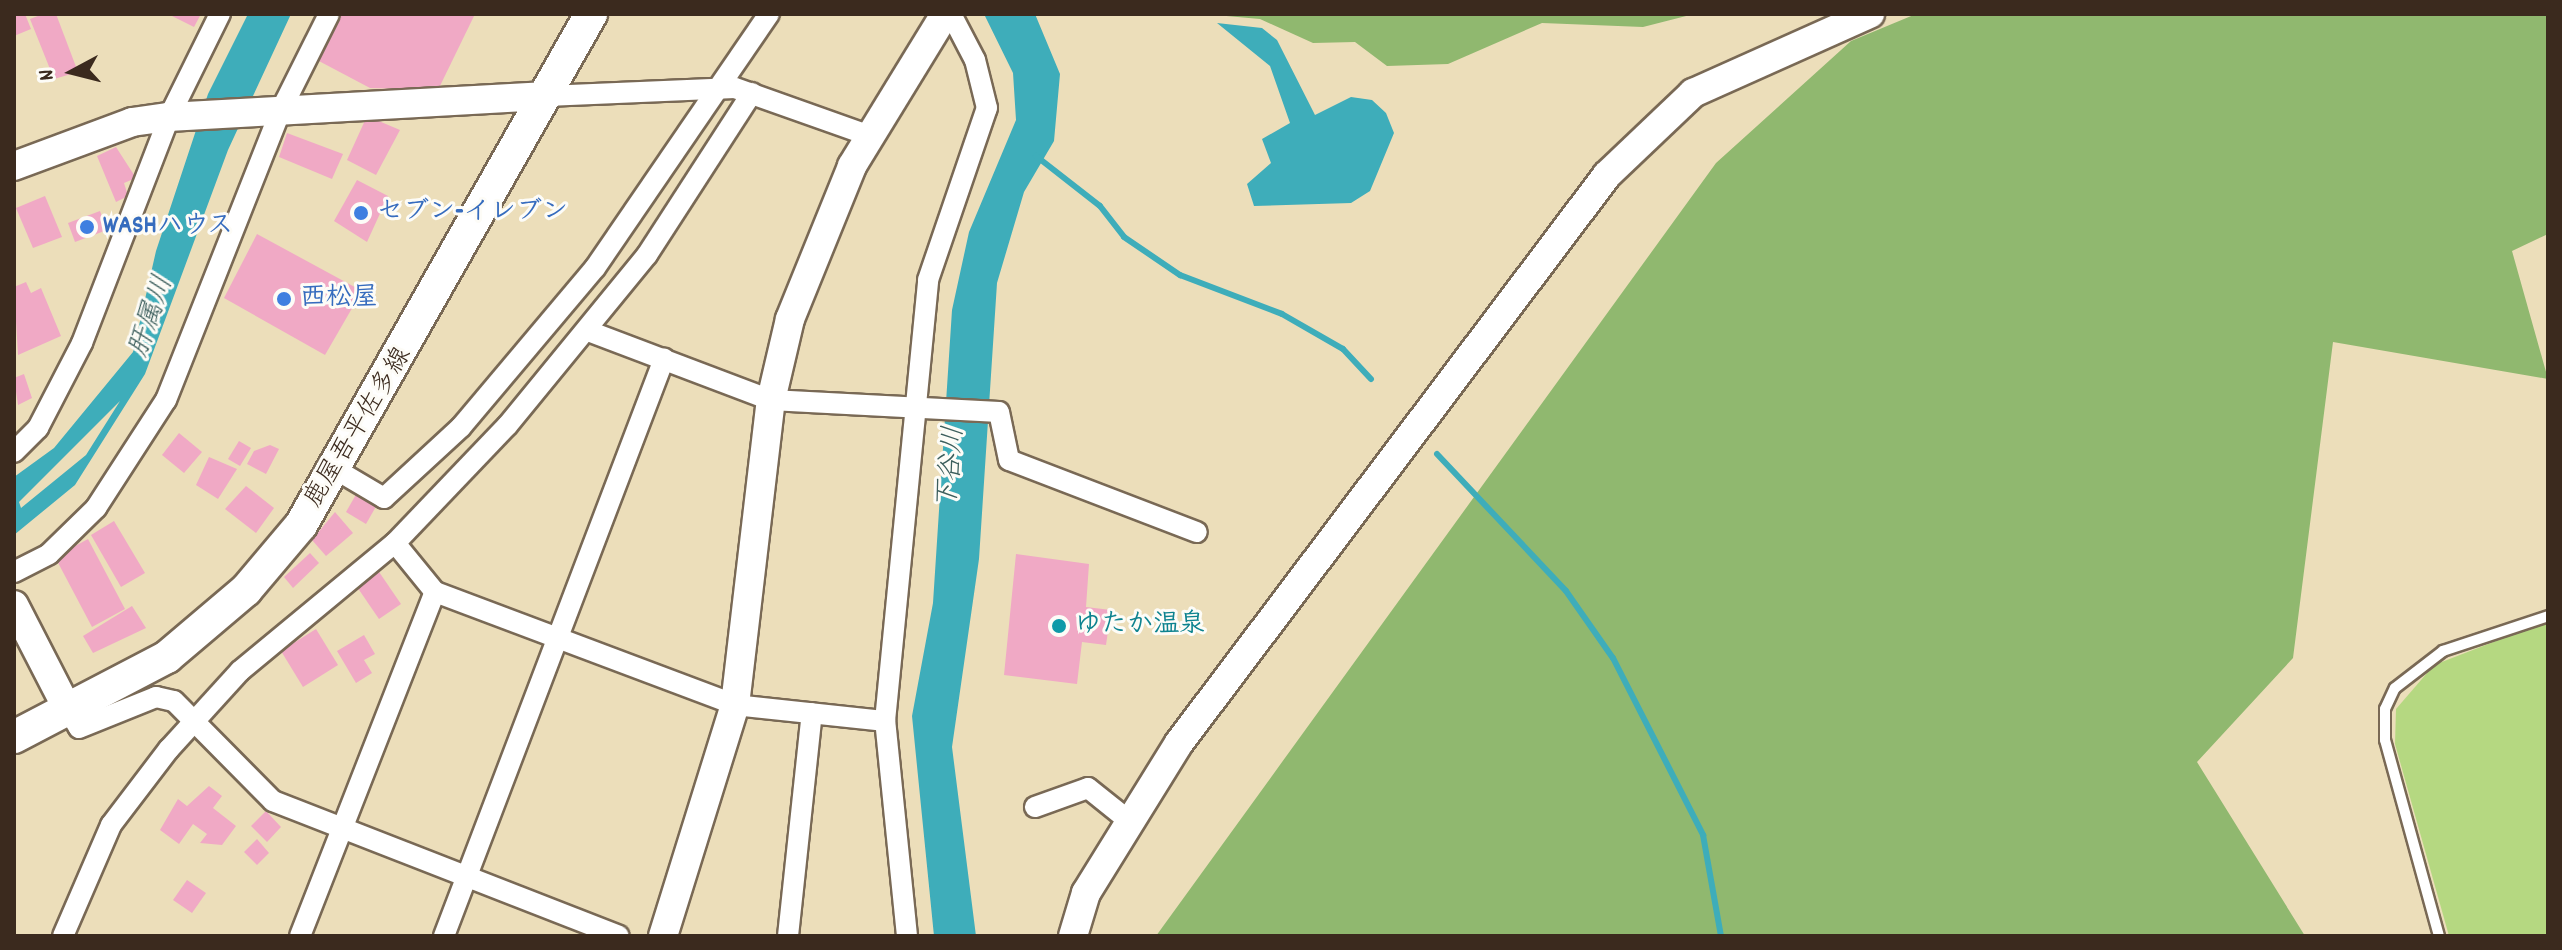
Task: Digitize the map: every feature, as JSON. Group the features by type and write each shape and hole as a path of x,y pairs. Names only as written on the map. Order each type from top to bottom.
{"main road":[{"name":"鹿屋吾平佐多線","path":"14,737 167,657 246,590 301,525 591,14"}],"street":[{"path":"14,452 38,428 82,343 220,14"},
{"path":"14,572 49,554 96,508 166,400 281,110 329,14"},
{"path":"335,469 384,498 461,427 595,268 769,14"},
{"path":"663,936 735,705 771,400 812,252 868,135 945,14"},
{"path":"907,936 885,721 919,410 928,280 987,108 975,60 951,14"},
{"path":"1073,936 1086,893 1128,820 1607,175 1693,93 1832,20 1870,14"},
{"path":"14,166 132,122 177,116 721,88 752,93 868,135"},
{"path":"63,936 111,825 195,718 240,671 395,543 588,331 752,93"},
{"path":"588,331 771,400 999,412 1009,460 1197,532"},
{"path":"444,936 470,875 556,636 664,359"},
{"path":"395,543 435,592 735,705 885,721"},
{"path":"300,936 435,592"},
{"path":"14,605 79,728 156,697 195,718 273,801 340,830 470,875 619,936"},
{"path":"788,936 812,713"},
{"path":"1035,807 1088,788 1128,820"}],"lane":[{"path":"2439,936 2385,740 2385,709 2395,688 2443,651 2548,616"}],"green space":[{"path":"1204,14 1694,14 1643,27 1542,23 1448,64 1387,66 1355,42 1313,43 1260,19"},
{"path":"1916,14 2548,14 2548,234 2512,251 2548,379 2333,342 2293,658 2197,762 2305,936 1156,936 1716,163 1851,41"},
{"path":"2548,621 2548,936 2449,936 2395,744 2396,709 2434,665"}],"water":[{"name":"肝属川","path":"248,14 291,14 228,150 145,374 75,485 14,535 14,477 54,448 133,352 156,251 208,94","holes":["120,401 86,455 21,508 19,502"]},
{"name":"下谷川","path":"984,14 1035,14 1060,74 1054,141 1024,192 997,283 979,559 952,747 976,936 934,936 912,716 933,603 952,310 969,232 1016,120 1013,73"},
{"path":"1217,23 1262,28 1277,40 1315,115 1351,97 1372,100 1386,113 1394,133 1370,191 1351,203 1254,206 1247,184 1271,163 1262,139 1290,123 1270,66"}],"building":[{"path":"14,14 25,14 31,29 14,36"},
{"path":"43,14 56,14 78,72 54,79 30,19"},
{"path":"168,14 201,14 194,27"},
{"path":"339,14 475,14 438,90 370,88 317,60"},
{"path":"367,116 400,130 376,175 347,160"},
{"path":"287,133 343,154 332,179 279,157"},
{"path":"116,147 136,178 124,183 128,196 116,202 97,156"},
{"path":"357,180 388,196 367,242 334,221"},
{"path":"45,196 62,237 33,248 16,208"},
{"path":"100,211 107,230 75,242 68,223"},
{"path":"257,234 362,291 325,355 224,298"},
{"path":"26,282 31,293 41,288 61,336 18,355 14,287"},
{"path":"24,374 32,398 18,405 14,378"},
{"path":"179,433 202,452 184,473 162,455"},
{"path":"239,441 251,448 240,466 228,459"},
{"path":"270,445 279,449 266,474 247,464 254,451"},
{"path":"209,457 237,469 218,499 196,485"},
{"path":"246,486 274,508 256,533 225,509"},
{"path":"358,491 378,503 366,524 346,512"},
{"path":"335,512 353,533 326,556 312,540"},
{"path":"114,521 145,573 121,587 91,535"},
{"path":"88,539 125,609 92,627 55,557"},
{"path":"310,553 319,563 293,588 284,577"},
{"name":"ゆたか温泉","path":"1016,554 1089,564 1086,607 1111,610 1106,645 1082,642 1077,684 1004,675"},
{"path":"377,569 401,604 379,619 355,584"},
{"path":"132,606 146,628 93,653 83,636"},
{"path":"316,629 338,665 303,687 281,651"},
{"path":"364,635 375,654 364,660 372,673 356,683 337,651"},
{"path":"209,786 222,796 213,808 236,826 222,845 200,843 207,834 193,824 179,844 160,830 178,799 187,806"},
{"path":"266,811 281,827 267,842 251,826"},
{"path":"257,839 269,853 257,865 244,852"},
{"path":"187,880 206,893 192,913 173,900"}],"waterway":[{"path":"1036,156 1100,206 1124,237 1180,275 1282,314 1343,349 1371,379"},
{"path":"1437,454 1566,591 1613,658 1703,835 1721,936"}],"place":[{"name":"セブン-イレブン","path":"361,213"},
{"name":"WASHハウス","path":"87,227"},
{"name":"西松屋","path":"284,299"},
{"name":"ゆたか温泉","path":"1059,626"}]}
